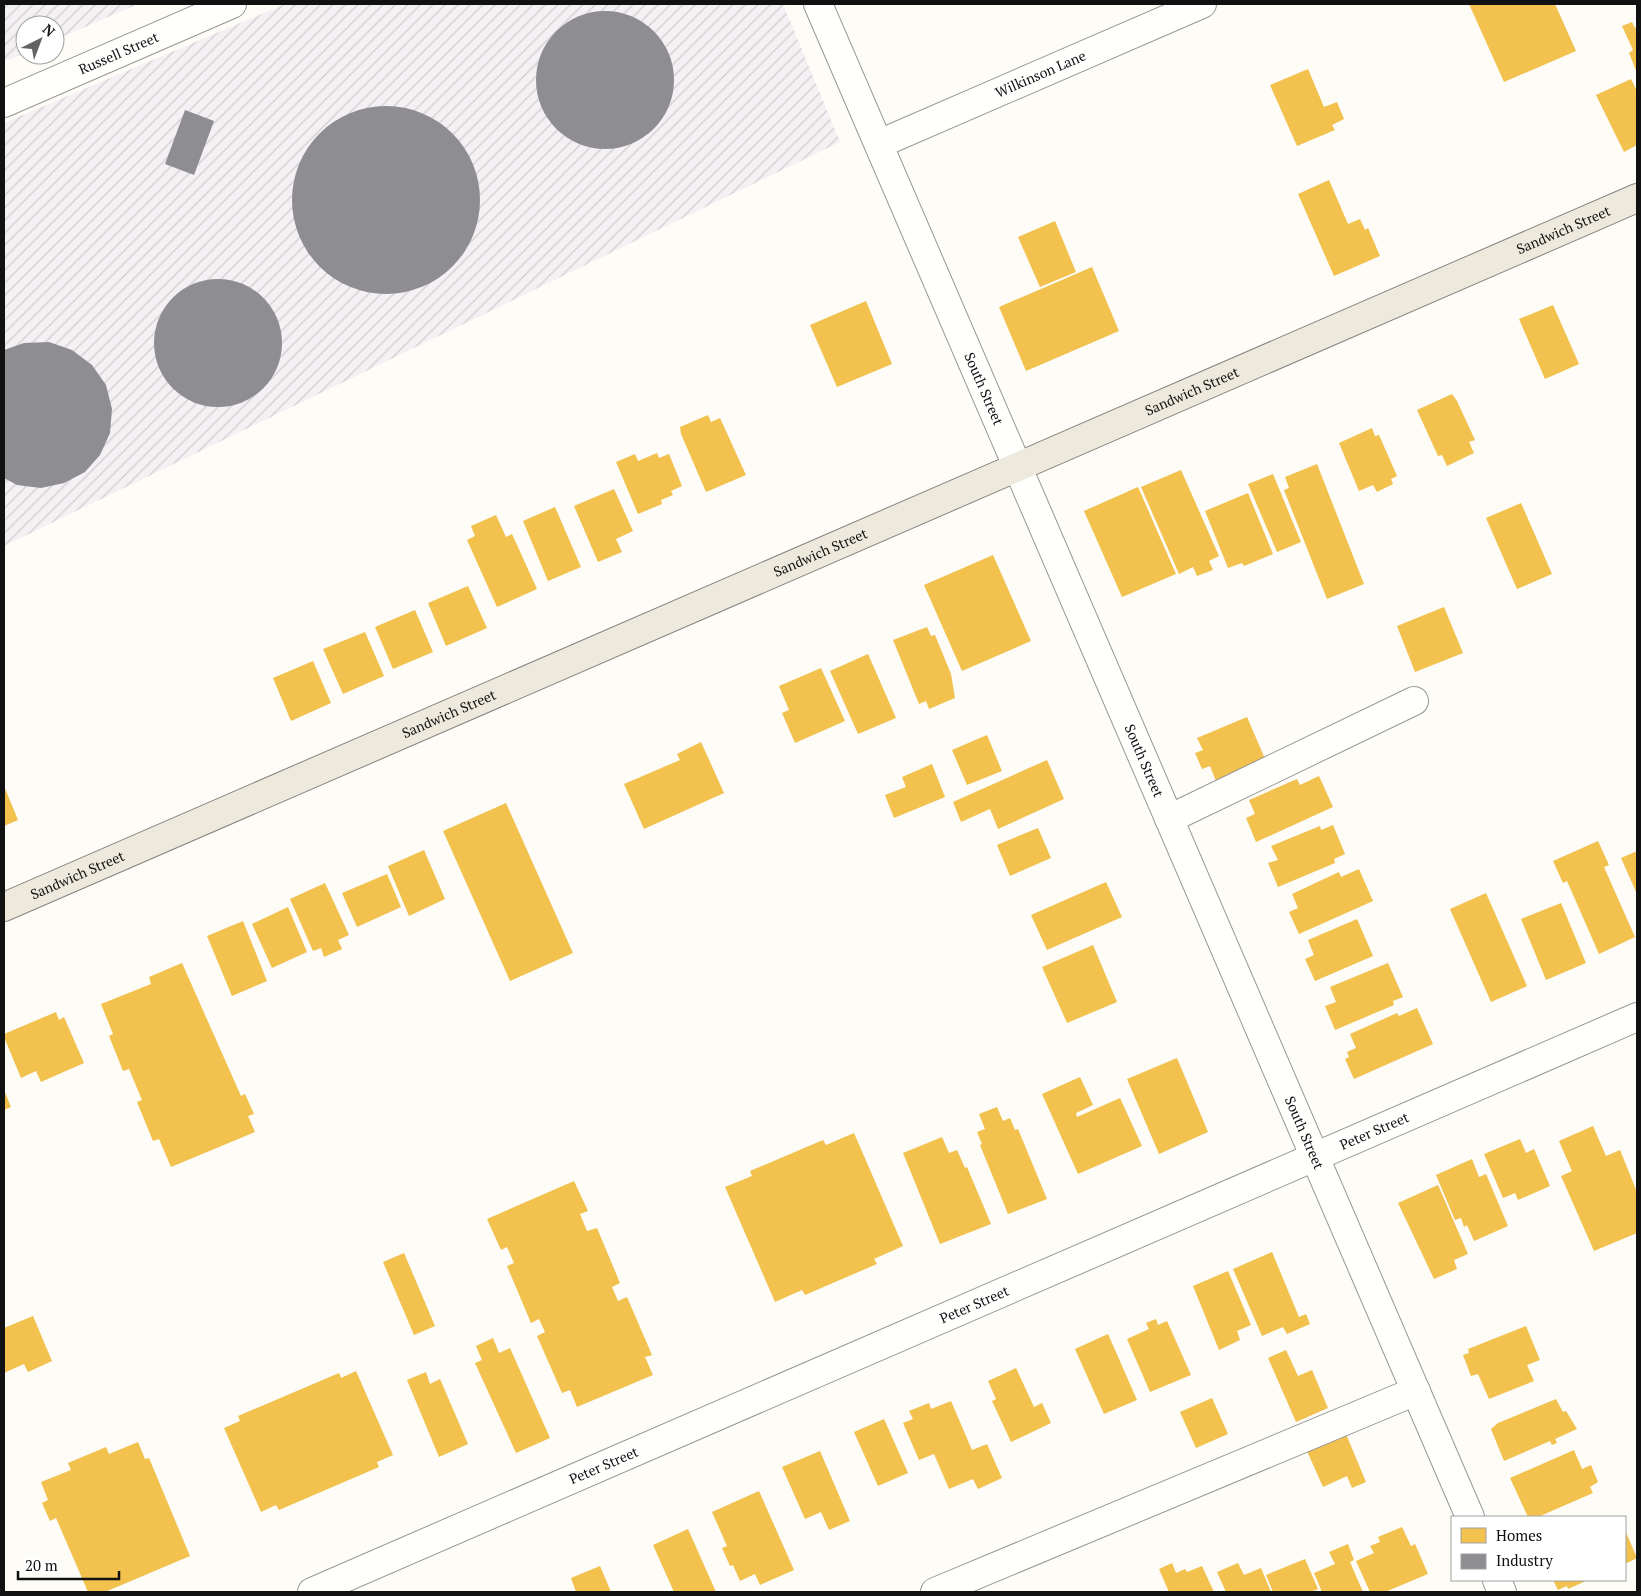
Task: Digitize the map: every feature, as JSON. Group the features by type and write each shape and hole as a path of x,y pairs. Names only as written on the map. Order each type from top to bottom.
{"main road":[{"name":"Sandwich Street","path":"4,907 1637,198"}],"street":[{"name":"Russell Street","path":"4,103 232,4"},
{"name":"South Street","path":"818,4 1470,1516"},
{"name":"Wilkinson Lane","path":"878,144 1202,4"},
{"path":"1169,819 1414,701"},
{"name":"Peter Street","path":"312,1592 1637,1018"},
{"path":"935,1592 1416,1391"}],"shaded area":[{"path":"4,4 138,4 65,36 65,15 15,15 15,57 4,62"},
{"path":"285,4 783,4 840,142 4,546 4,123"}],"building: Homes":[{"path":"1469,4 1555,4 1576,51 1504,82"},
{"path":"1632,22 1635,28 1637,27 1637,73 1629,53 1633,50 1622,26"},
{"path":"1308,69 1324,107 1337,102 1344,119 1332,125 1335,130 1297,146 1270,85"},
{"path":"1631,79 1637,91 1637,145 1624,152 1596,95"},
{"path":"1329,180 1348,224 1360,219 1365,230 1368,228 1380,256 1334,276 1298,194"},
{"path":"1055,221 1076,272 1040,287 1018,237"},
{"path":"1092,267 1119,331 1026,371 999,307"},
{"path":"866,301 892,364 837,387 810,325"},
{"path":"1553,305 1579,364 1545,379 1519,319"},
{"path":"1452,394 1475,440 1469,442 1474,453 1447,466 1442,455 1438,456 1417,410"},
{"path":"708,415 711,422 720,418 746,475 706,492 681,434 680,427"},
{"path":"1372,428 1375,436 1379,435 1397,476 1391,479 1393,484 1377,492 1373,485 1359,491 1339,443"},
{"path":"657,453 659,458 669,454 682,486 671,491 673,495 661,500 662,504 638,514 616,462 635,454 638,461"},
{"path":"1317,464 1364,584 1327,599 1284,490 1289,488 1285,477"},
{"path":"1181,470 1219,556 1209,561 1213,570 1197,576 1193,567 1179,574 1141,487"},
{"path":"1273,474 1301,542 1277,552 1248,484"},
{"path":"1138,487 1176,574 1122,597 1084,511"},
{"path":"614,489 633,531 616,539 622,552 598,562 574,506"},
{"path":"1248,493 1273,554 1244,566 1242,563 1228,568 1205,511"},
{"path":"1521,503 1552,574 1517,589 1486,518"},
{"path":"555,507 581,567 548,581 523,521"},
{"path":"496,515 506,537 512,534 537,589 497,607 467,540 475,536 471,526"},
{"path":"993,555 1031,641 962,671 924,585"},
{"path":"468,586 487,628 446,646 428,603"},
{"path":"1444,607 1463,653 1415,672 1397,626"},
{"path":"415,610 433,652 393,669 375,627"},
{"path":"927,627 931,636 935,635 951,674 955,698 929,709 926,701 919,704 893,640"},
{"path":"365,632 384,676 343,694 323,649"},
{"path":"868,654 896,718 858,734 830,671"},
{"path":"313,661 331,703 291,721 273,678"},
{"path":"821,668 845,721 795,743 782,713 789,710 779,686"},
{"path":"1247,717 1266,761 1216,781 1210,766 1202,769 1195,753 1203,750 1197,738"},
{"path":"987,735 1002,771 967,785 952,750"},
{"path":"701,742 724,793 644,829 624,784 680,760 677,754"},
{"path":"1047,760 1064,799 998,829 990,809 961,822 953,802"},
{"path":"932,764 945,797 894,818 885,795 906,787 902,777"},
{"path":"1319,776 1333,807 1256,842 1246,818 1255,814 1249,800 1297,779 1300,785"},
{"path":"4,786 18,820 4,826"},
{"path":"506,803 573,953 510,981 443,831"},
{"path":"1333,825 1345,854 1334,859 1335,863 1278,887 1268,863 1278,860 1271,846 1320,826 1321,830"},
{"path":"1038,828 1051,858 1010,876 997,845"},
{"path":"1598,841 1609,865 1604,867 1635,937 1599,954 1567,881 1563,883 1553,861"},
{"path":"424,850 445,899 409,916 388,866"},
{"path":"1637,851 1637,894 1621,858"},
{"path":"1359,869 1373,901 1299,934 1289,912 1298,908 1292,894 1339,872 1341,877"},
{"path":"387,874 401,907 357,927 342,893"},
{"path":"1106,882 1122,917 1047,950 1031,915"},
{"path":"325,883 349,935 338,940 342,949 324,957 321,948 313,951 290,899"},
{"path":"1486,893 1527,986 1491,1002 1450,909"},
{"path":"1561,903 1586,963 1546,980 1521,919"},
{"path":"288,907 307,952 272,968 252,924"},
{"path":"1357,919 1373,956 1315,981 1305,959 1314,955 1308,940"},
{"path":"243,921 267,981 232,996 207,936"},
{"path":"1093,945 1117,1002 1067,1023 1042,967"},
{"path":"182,963 241,1096 245,1094 254,1114 248,1116 255,1132 171,1167 159,1139 153,1141 137,1102 142,1100 129,1069 123,1071 109,1036 113,1034 101,1004 151,984 149,977"},
{"path":"1388,963 1403,997 1393,1001 1394,1005 1335,1030 1325,1006 1336,1002 1330,987"},
{"path":"1417,1008 1433,1044 1354,1079 1345,1059 1349,1057 1347,1052 1356,1048 1350,1034 1397,1013 1399,1016"},
{"path":"56,1012 59,1020 64,1017 84,1063 41,1082 36,1071 21,1078 4,1034"},
{"path":"1177,1058 1208,1132 1159,1154 1127,1079"},
{"path":"1080,1077 1093,1105 1076,1113 1077,1117 1120,1098 1142,1146 1078,1174 1042,1094"},
{"path":"4,1090 11,1107 4,1110"},
{"path":"997,1107 1003,1121 1010,1118 1015,1130 1018,1129 1047,1199 1008,1214 980,1145 982,1144 977,1132 985,1129 979,1114"},
{"path":"1593,1126 1606,1156 1620,1150 1637,1192 1637,1233 1594,1251 1561,1176 1572,1171 1559,1141"},
{"path":"854,1133 903,1246 874,1259 877,1264 805,1295 802,1290 775,1302 725,1187 752,1176 750,1171 823,1140 826,1145"},
{"path":"942,1137 949,1153 957,1150 965,1168 967,1167 991,1224 940,1244 903,1153"},
{"path":"1520,1139 1526,1153 1534,1149 1550,1186 1518,1200 1515,1193 1503,1198 1484,1154"},
{"path":"1472,1159 1479,1177 1486,1174 1508,1226 1474,1241 1467,1225 1464,1227 1461,1218 1455,1220 1436,1175"},
{"path":"574,1181 588,1211 580,1214 587,1231 597,1228 620,1283 612,1287 618,1301 627,1297 652,1355 645,1357 653,1375 577,1407 570,1390 562,1393 537,1336 545,1332 539,1319 531,1323 507,1266 514,1263 507,1247 501,1250 487,1219"},
{"path":"1438,1185 1468,1254 1454,1260 1457,1269 1434,1279 1398,1203"},
{"path":"1272,1252 1299,1317 1306,1314 1310,1324 1287,1334 1283,1327 1262,1336 1233,1269"},
{"path":"404,1253 435,1326 414,1335 383,1262"},
{"path":"1228,1271 1251,1325 1237,1331 1240,1340 1219,1350 1193,1286"},
{"path":"33,1316 52,1361 28,1372 24,1364 4,1373 4,1328"},
{"path":"1156,1319 1158,1325 1167,1321 1191,1375 1150,1392 1127,1339 1149,1329 1146,1323"},
{"path":"1526,1326 1540,1360 1527,1365 1534,1381 1489,1399 1478,1374 1471,1376 1463,1355 1469,1353 1468,1349"},
{"path":"1108,1334 1137,1400 1104,1414 1075,1349"},
{"path":"493,1338 499,1353 510,1348 550,1438 516,1453 475,1363 482,1360 476,1346"},
{"path":"1286,1350 1298,1376 1312,1370 1328,1408 1296,1422 1268,1358"},
{"path":"1016,1368 1034,1407 1042,1403 1051,1423 1011,1442 992,1401 996,1399 988,1381"},
{"path":"356,1371 393,1455 377,1462 379,1467 279,1510 276,1505 261,1512 224,1428 240,1421 238,1416 339,1373 341,1378"},
{"path":"426,1372 430,1384 440,1379 468,1444 439,1457 407,1380"},
{"path":"1212,1398 1228,1434 1196,1448 1180,1412"},
{"path":"1556,1399 1563,1412 1566,1411 1577,1429 1555,1439 1557,1443 1552,1445 1550,1441 1504,1461 1491,1429 1498,1423"},
{"path":"951,1401 972,1450 987,1444 1002,1478 978,1489 973,1479 949,1489 934,1454 919,1460 903,1423 913,1419 909,1411 929,1403 931,1409"},
{"path":"884,1419 908,1473 878,1486 854,1432"},
{"path":"1346,1434 1366,1482 1352,1488 1347,1476 1323,1487 1307,1451"},
{"path":"138,1442 145,1459 149,1458 190,1556 105,1592 88,1592 56,1518 50,1521 42,1503 48,1500 41,1482 71,1470 68,1463 106,1447 109,1454"},
{"path":"1574,1450 1582,1469 1591,1465 1598,1482 1590,1487 1593,1493 1540,1516 1528,1516 1510,1478"},
{"path":"820,1451 850,1521 829,1530 821,1512 805,1519 782,1467"},
{"path":"759,1491 794,1570 760,1585 755,1574 740,1581 733,1565 730,1566 722,1548 727,1546 712,1512"},
{"path":"1402,1527 1411,1546 1415,1544 1428,1574 1385,1592 1370,1592 1356,1561 1374,1553 1370,1546 1380,1542 1378,1537"},
{"path":"688,1529 716,1592 674,1592 653,1545"},
{"path":"1626,1532 1637,1558 1626,1564"},
{"path":"1348,1544 1354,1560 1350,1562 1363,1592 1322,1592 1314,1573 1335,1564 1329,1552"},
{"path":"1305,1559 1318,1589 1311,1592 1273,1592 1266,1575"},
{"path":"1172,1563 1176,1573 1185,1569 1187,1572 1202,1566 1214,1592 1169,1592 1159,1569"},
{"path":"1238,1563 1244,1575 1261,1568 1271,1592 1226,1592 1217,1572"},
{"path":"600,1566 611,1592 576,1592 571,1578"},
{"path":"1554,1581 1586,1581 1568,1589 1567,1586 1558,1590"}],"building: Industry":[{"path":"605,11 619,12 632,16 654,31 669,53 673,66 673,94 669,107 654,129 632,144 619,148 605,149 591,148 578,144 556,129 541,107 537,94 536,80 537,66 541,53 556,31 578,16 591,12"},
{"path":"377,106 395,106 422,113 453,133 473,164 480,191 480,209 473,236 453,267 422,287 395,294 377,294 359,290 342,283 326,273 313,260 303,244 296,227 292,209 292,191 296,173 303,156 313,140 326,127 342,117 359,110"},
{"path":"185,110 214,121 194,175 165,164"},
{"path":"218,279 242,284 263,298 277,319 282,343 277,367 263,388 242,402 218,407 194,402 173,388 159,367 154,343 159,319 173,298 194,284"},
{"path":"49,342 72,350 92,365 106,385 112,409 110,433 100,455 85,472 64,483 41,488 17,485 4,478 4,350 24,343"}]}
